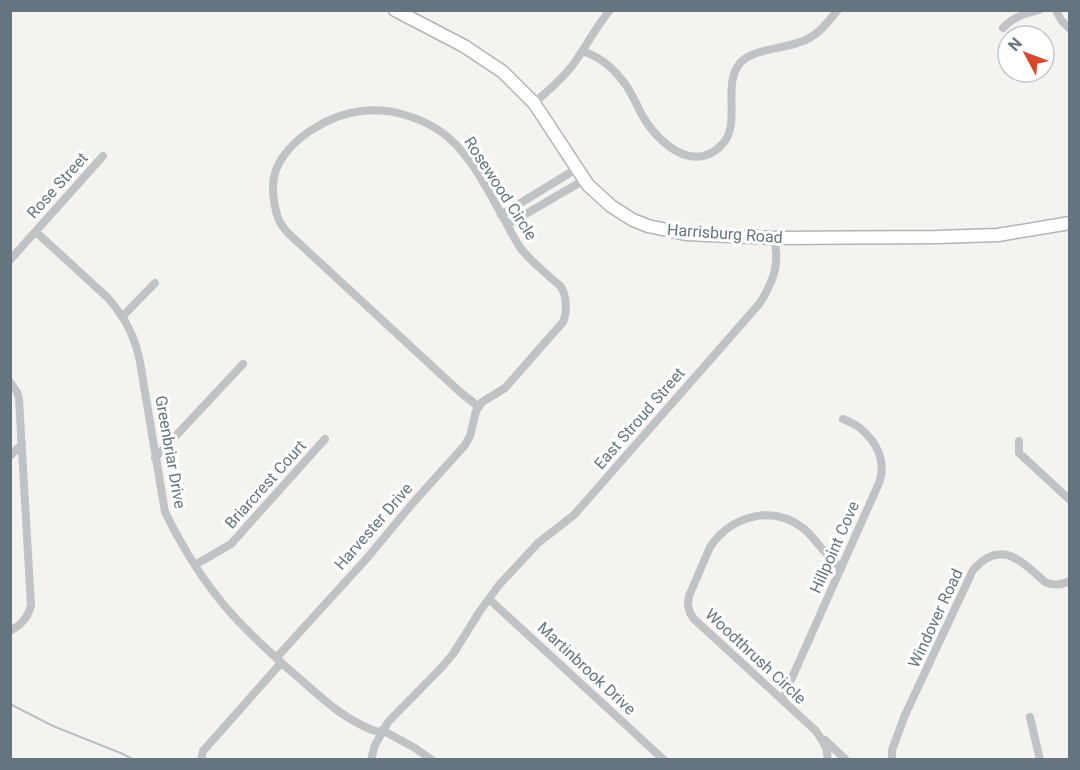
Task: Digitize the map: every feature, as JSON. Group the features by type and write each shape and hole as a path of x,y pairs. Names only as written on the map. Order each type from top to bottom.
{"main road":[{"name":"Harrisburg Road","path":"395,10 484,58 502,72 534,103 576,169 599,197 633,220 648,226 686,234 774,238 968,237 998,235 1070,223"}],"street":[{"path":"534,103 563,76 610,10"},
{"path":"582,51 604,62 618,74 651,129 673,150 689,157 700,157 715,151 725,141 728,134 731,123 733,76 739,64 751,55 801,42 811,37 838,10"},
{"path":"1007,24 1017,16 1039,10"},
{"path":"1056,10 1061,20 1070,29"},
{"name":"Rosewood Circle","path":"386,111 426,123 455,143 471,163 501,215 526,254 561,287 565,318 505,388 500,393 487,398 478,407 289,234 277,215 273,179 277,167 295,144 324,122 351,112 386,111"},
{"name":"Rose Street","path":"10,260 103,156"},
{"path":"501,215 576,169"},
{"path":"507,225 584,180"},
{"name":"Greenbriar Drive","path":"36,232 108,298 123,316 138,353 165,512 173,532 217,596 237,620 279,660 341,714 355,723 382,732 415,748 432,759"},
{"name":"East Stroud Street","path":"371,759 375,745 392,716 453,654 489,599 538,543 574,515 760,303 772,283 776,270 774,238"},
{"path":"123,316 155,283"},
{"path":"155,458 243,364"},
{"path":"10,382 19,399 31,605 26,618 18,627 10,631"},
{"name":"Harvester Drive","path":"201,759 203,751 279,660 465,445 470,436 478,407"},
{"name":"Hillpoint Cove","path":"782,700 883,470 875,445 860,427 843,419"},
{"name":"Briarcrest Court","path":"195,565 231,544 325,439"},
{"path":"1019,441 1019,453 1070,500"},
{"path":"10,456 21,444"},
{"name":"Woodthrush Circle","path":"841,568 802,527 777,517 756,516 736,522 725,529 710,547 689,596 688,605 694,620 846,759"},
{"name":"Windover Road","path":"883,759 973,570 980,562 993,555 1008,554 1019,559 1045,582 1060,585 1070,581"},
{"name":"Martinbrook Drive","path":"489,599 664,759"},
{"name":"Windover Road","path":"892,759 892,750 905,715"},
{"path":"1030,717 1040,759"},
{"name":"Woodthrush Circle","path":"816,731 828,751 827,759"}],"waterway":[{"path":"10,704 53,726 134,760"}]}
